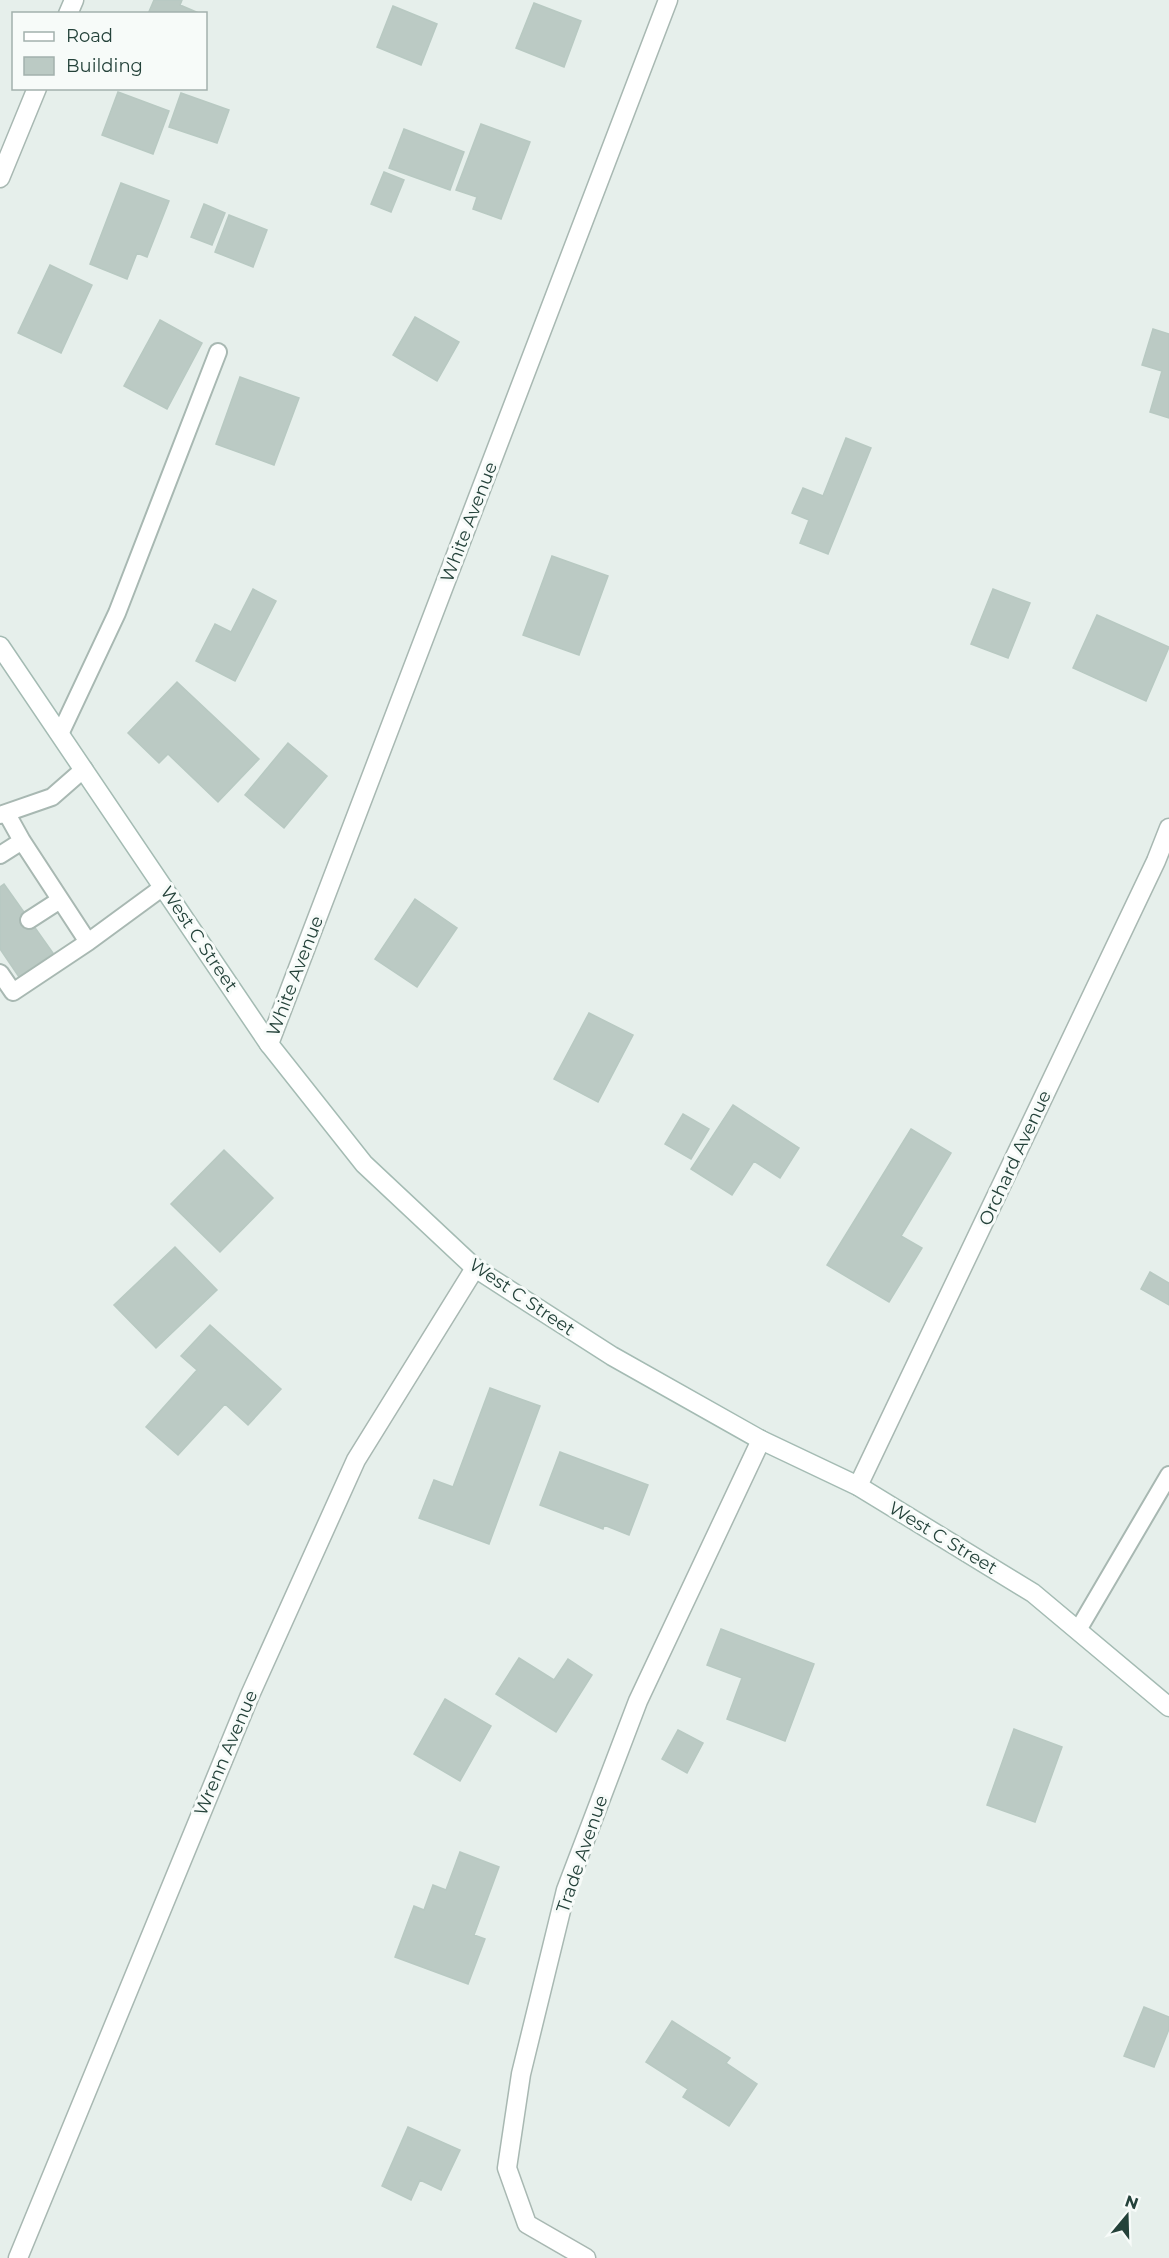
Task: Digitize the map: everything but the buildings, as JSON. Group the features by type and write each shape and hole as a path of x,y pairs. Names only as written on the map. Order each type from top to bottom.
{"street":[{"name":"White Avenue","path":"269,1044 668,0"},
{"path":"0,178 36,90"},
{"name":"West C Street","path":"0,646 269,1044 364,1164 475,1268 612,1356 761,1440 858,1486 1034,1593 1169,1707"},
{"name":"Orchard Avenue","path":"858,1486 1156,861 1169,828"},
{"name":"Wrenn Avenue","path":"18,2258 250,1695 352,1470 475,1268"},
{"name":"Trade Avenue","path":"586,2258 527,2224 507,2168 521,2074 566,1890 638,1701 761,1440"}],"lane":[{"path":"60,734 117,613 218,352"},
{"path":"84,769 52,797 4,815 88,942"},
{"path":"0,855 22,841"},
{"path":"0,973 13,992 88,942 163,887"},
{"path":"29,920 60,900"},
{"path":"1078,1630 1169,1475"}]}
